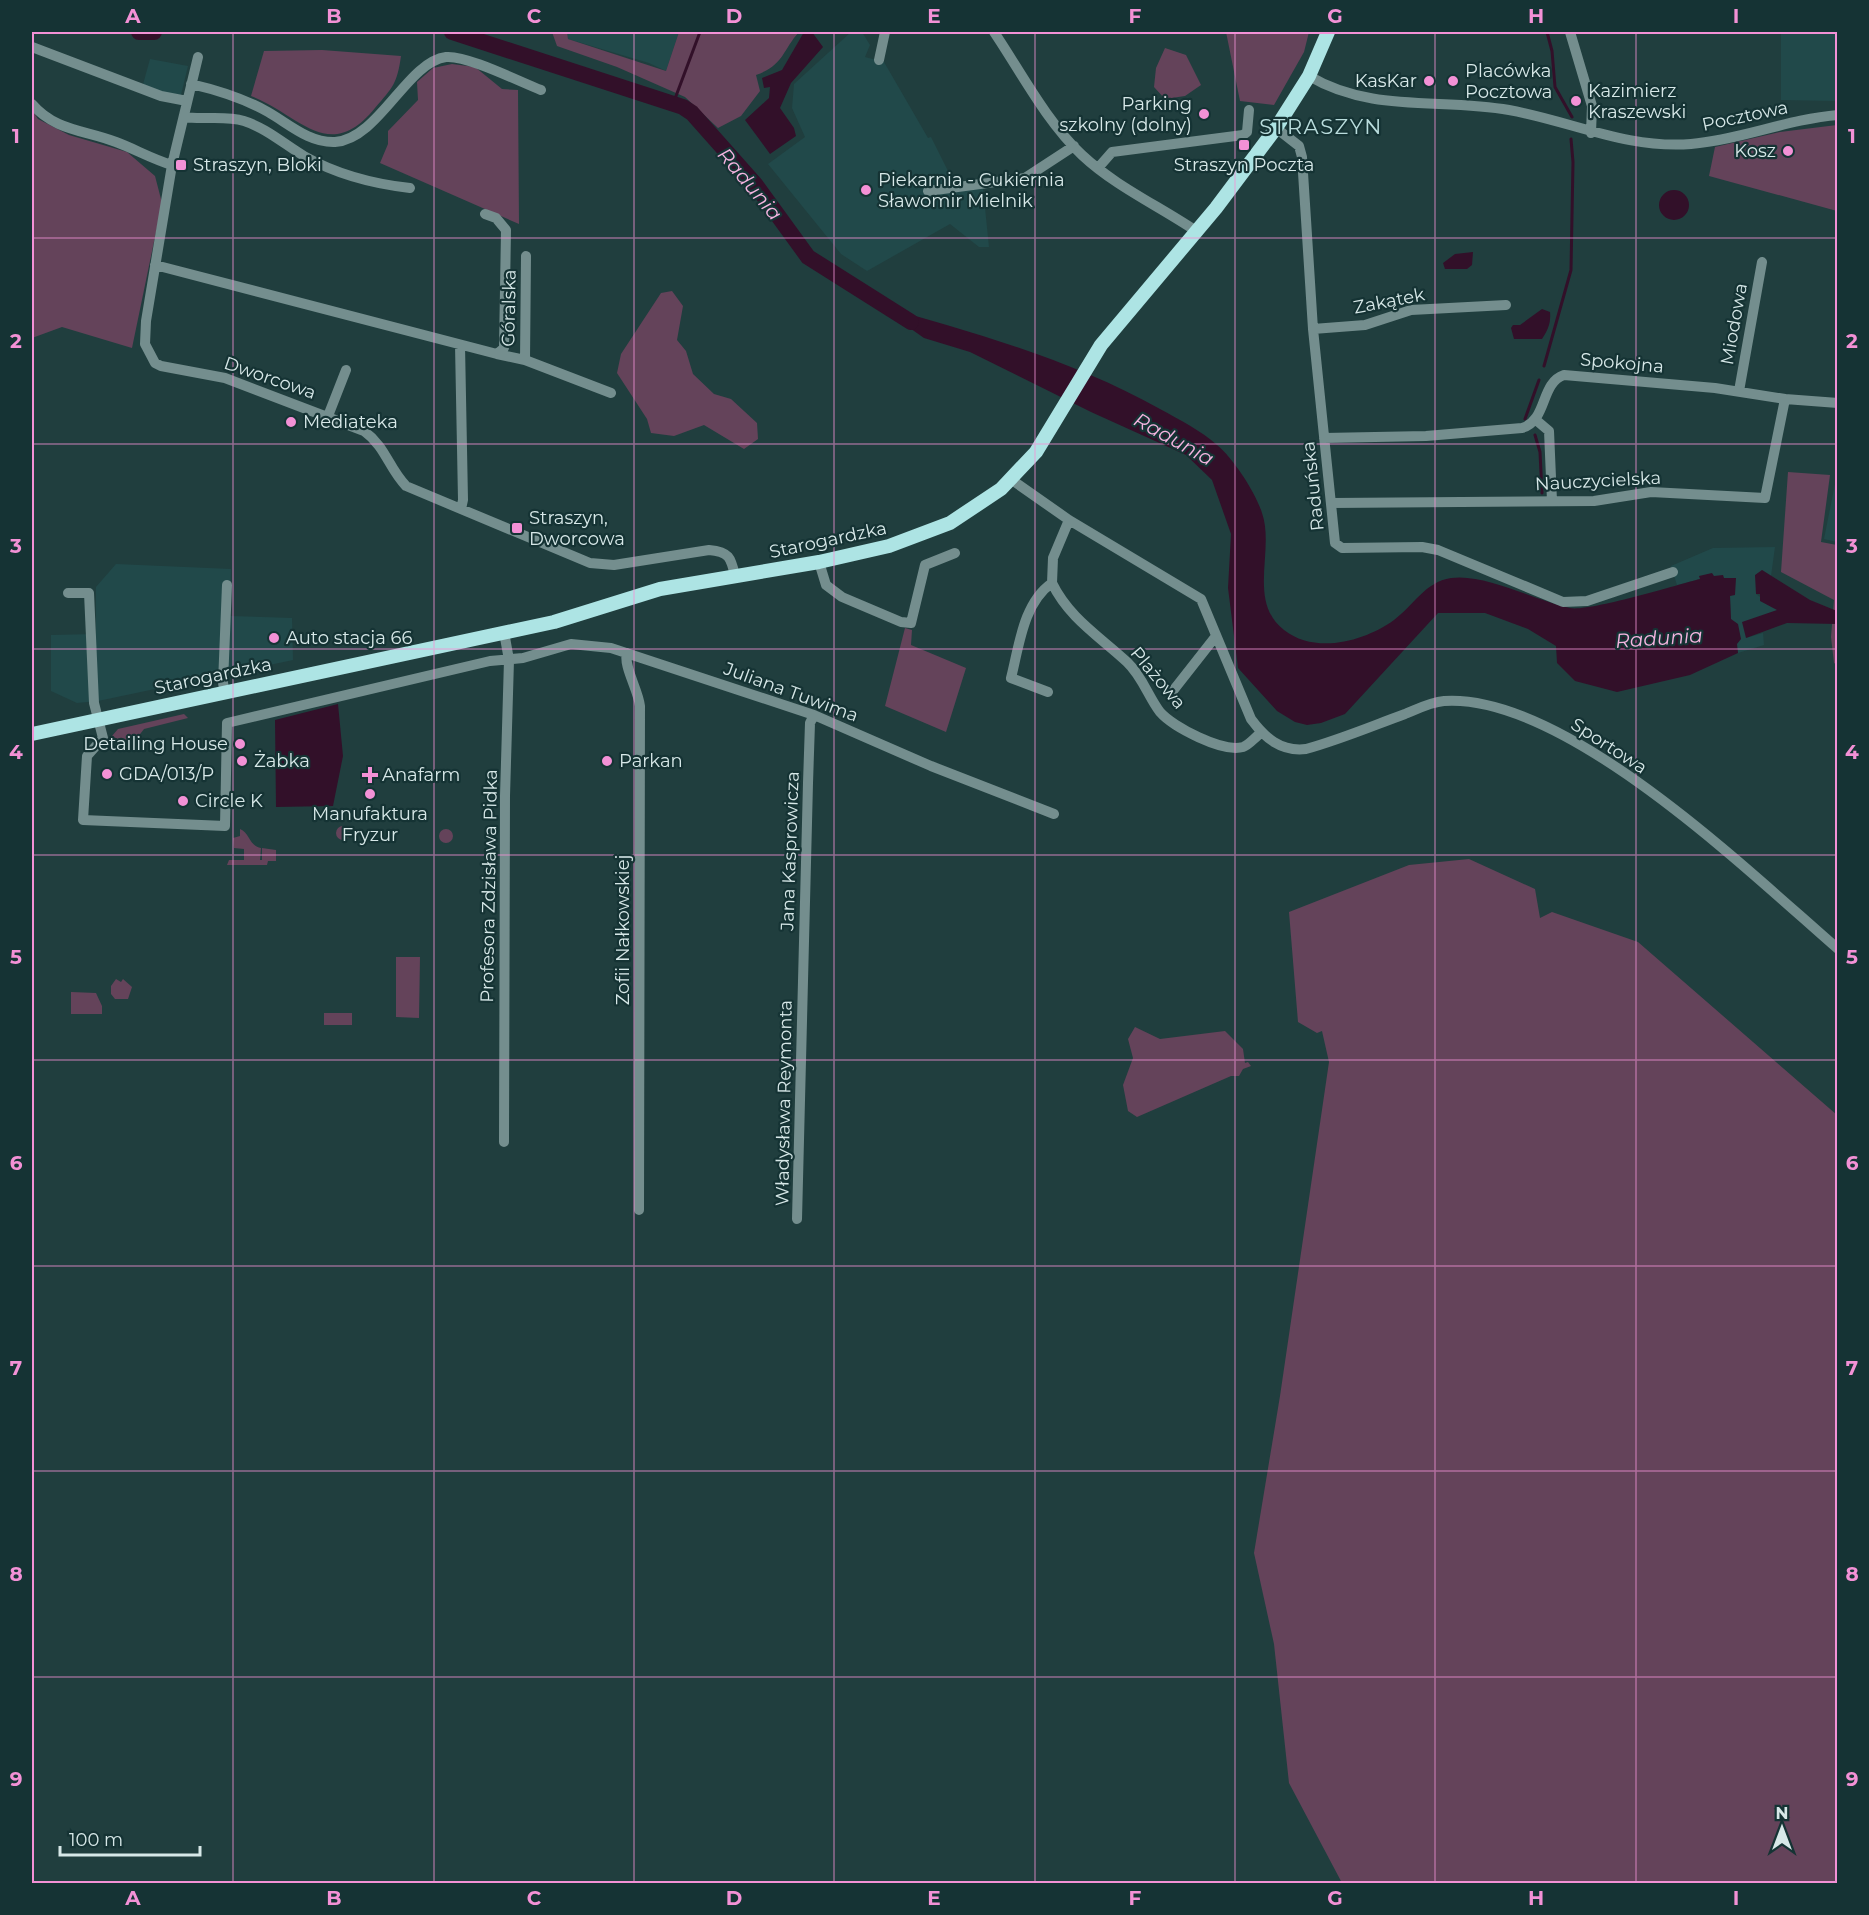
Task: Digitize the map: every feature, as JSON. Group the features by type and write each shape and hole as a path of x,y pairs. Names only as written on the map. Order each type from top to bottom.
{"main road":[{"name":"Starogardzka","path":"32,734 554,622 660,589 819,562 889,546 931,532 982,504 1012,480 1036,452 1109,334 1196,231 1276,128 1310,76 1328,32"}],"street":[{"path":"879,60 885,32"},
{"path":"994,32 1074,146 1098,168 1196,231"},
{"path":"1570,32 1592,106 1591,133"},
{"path":"32,47 161,96 187,101"},
{"name":"Dworcowa","path":"198,57 172,165 145,334 145,344 155,363 168,369 225,378 364,431 377,441 394,472 406,486 590,563 614,565 709,550 725,552 731,558 735,576"},
{"path":"191,84 241,100 269,112 300,134 335,142 364,130 427,66 446,57 480,65 541,90"},
{"name":"Pocztowa","path":"1310,76 1351,96 1506,110 1591,133 1640,143 1692,144 1838,115"},
{"path":"32,104 42,114 71,131 117,142 152,159 172,165"},
{"path":"1098,168 1112,152 1243,135 1247,132 1249,110"},
{"path":"184,117 242,120 256,125 306,157 335,170 389,186 410,188"},
{"name":"Raduńska","path":"1276,128 1299,146 1302,157 1313,329 1335,543 1342,548 1422,547 1438,550 1563,602 1587,601 1669,575"},
{"path":"928,191 1025,178 1074,146"},
{"path":"155,265 498,354 504,348 506,230 496,218 485,214"},
{"name":"Góralska","path":"525,360 526,256"},
{"name":"Miodowa","path":"1739,391 1762,262"},
{"name":"Zakątek","path":"1313,329 1365,325 1411,310 1506,305"},
{"path":"459,345 463,500 461,509"},
{"name":"Góralska","path":"498,354 525,360 611,393"},
{"path":"328,416 346,370"},
{"name":"Spokojna","path":"1536,420 1554,381 1563,375 1739,391 1785,399 1838,403"},
{"name":"Nauczycielska","path":"1331,503 1594,501 1651,492 1765,498 1785,399"},
{"path":"1324,438 1522,428 1536,420 1549,431 1552,501"},
{"path":"1012,480 1070,520 1201,599 1251,719 1261,733"},
{"path":"1048,692 1011,678 1026,619 1039,595 1052,583 1053,558 1070,520"},
{"path":"819,562 826,585 842,597 902,622 911,623 925,566 955,553"},
{"name":"Plażowa","path":"1052,583 1074,616 1128,663 1160,711 1169,720 1222,746 1245,746 1261,733"},
{"path":"225,693 223,683 227,585"},
{"path":"68,593 89,593 94,703 99,719"},
{"name":"Profesora Zdzisława Pidka","path":"504,632 509,660 505,816 504,1142"},
{"name":"Plażowa","path":"1172,692 1216,636"},
{"name":"Juliana Tuwima","path":"99,719 103,738 90,752 86,761 83,820 193,827 225,826 226,723 579,643 627,653 814,715 931,766 1054,814"},
{"name":"Zofii Nałkowskiej","path":"627,653 625,662 635,682 640,706 639,1210"},
{"name":"Sportowa","path":"1261,733 1272,742 1290,749 1318,746 1443,701 1491,705 1532,720 1579,742 1651,793 1736,860 1838,949"},
{"name":"Jana Kasprowicza","path":"803,988 810,723 814,715"},
{"name":"Władysława Reymonta","path":"798,1219 803,988"}],"shaded area":[{"path":"552,32 567,32 568,39 666,71 679,32 799,32 782,57 772,67 756,75 760,91 741,116 718,128 685,97 617,67 557,46"},
{"path":"567,32 679,32 666,71 649,63 568,39"},
{"path":"851,32 862,32 870,45 865,57 884,62 928,138 931,137 952,179 951,185 983,188 989,247 979,247 950,224 867,271 841,254 768,164 805,137 792,108 794,84"},
{"path":"1226,32 1309,32 1304,52 1274,105 1240,101"},
{"path":"1781,32 1837,32 1837,101 1781,100"},
{"path":"1165,48 1186,55 1201,85 1185,96 1165,99 1154,87 1156,68"},
{"path":"322,50 401,56 398,73 390,90 358,125 343,133 328,134 314,130 251,96 264,51"},
{"path":"150,59 188,66 180,99 142,88"},
{"path":"452,64 475,67 502,89 518,90 519,224 380,163 388,144 388,131 418,100 417,82 433,68"},
{"path":"32,110 38,119 69,135 127,152 155,176 162,203 132,348 62,327 32,338"},
{"path":"1837,125 1837,211 1709,176 1715,147 1780,132"},
{"path":"672,291 683,306 677,340 686,351 693,374 714,394 731,399 757,423 758,439 744,449 704,425 674,436 651,433 647,419 617,373 621,354 661,293"},
{"path":"1788,472 1830,475 1821,542 1837,545 1837,665 1834,663 1831,637 1834,600 1781,572"},
{"path":"1837,474 1838,542 1824,539"},
{"path":"1775,547 1771,576 1762,570 1756,594 1778,610 1746,638 1763,633 1764,645 1738,653 1731,619 1730,596 1724,578 1700,579 1677,585 1671,566 1713,548"},
{"path":"116,564 231,569 230,616 292,618 293,660 98,701 77,703 51,691 51,635 96,634 96,587"},
{"path":"905,628 912,630 911,645 966,668 946,732 885,706"},
{"path":"184,714 188,718 144,729 137,738 136,736 130,738 131,742 122,743 112,736 118,729"},
{"path":"340,826 346,826 350,833 346,840 340,840 336,836 336,830"},
{"path":"240,829 246,833 254,845 261,848 260,860 262,860 262,848 276,850 276,861 268,861 267,865 227,865 229,860 244,860 244,849 234,848 233,838 240,836"},
{"path":"443,829 449,829 453,836 449,843 443,843 439,839 439,833"},
{"path":"1469,859 1535,889 1540,918 1552,912 1638,942 1837,1115 1837,1883 1342,1883 1289,1783 1274,1644 1254,1553 1280,1396 1329,1062 1322,1031 1317,1033 1298,1022 1289,912 1409,865"},
{"path":"396,957 420,957 419,1018 396,1017"},
{"path":"116,979 121,982 123,979 132,987 128,999 115,999 111,994 111,986"},
{"path":"71,992 96,993 102,1006 102,1014 71,1014"},
{"path":"324,1013 352,1013 352,1025 324,1025"},
{"path":"1135,1027 1160,1039 1225,1031 1243,1049 1245,1063 1248,1062 1251,1066 1243,1069 1239,1076 1231,1076 1137,1117 1128,1111 1123,1085 1133,1058 1128,1039"}],"water":[{"path":"804,32 812,32 823,47 791,83 780,108 794,128 796,136 770,154 745,120 769,98 770,87 764,88 762,78 782,70"},
{"path":"1674,190 1684,195 1689,205 1684,215 1674,220 1664,215 1659,205 1664,195"},
{"path":"1473,252 1472,265 1467,269 1445,269 1443,263 1455,254"},
{"path":"877,305 986,337 1093,376 1182,421 1210,440 1237,467 1259,505 1265,527 1264,590 1267,605 1273,618 1284,630 1297,638 1325,643 1355,639 1369,634 1394,620 1434,584 1451,578 1495,583 1570,608 1580,608 1654,592 1700,579 1699,576 1712,573 1714,576 1723,575 1724,578 1736,578 1735,595 1730,596 1731,619 1738,624 1741,639 1737,644 1738,653 1690,675 1617,692 1575,681 1557,663 1556,646 1528,629 1485,613 1438,613 1345,714 1321,723 1307,725 1295,722 1277,711 1238,668 1228,588 1231,534 1212,480 1186,455 1091,412 970,352 924,338"},
{"path":"1542,309 1550,312 1550,316 1549,326 1542,339 1514,339 1511,328 1513,325 1520,325"},
{"path":"1762,570 1810,600 1837,611 1837,624 1787,623 1746,638 1742,622 1777,610 1760,601 1760,594 1756,594 1755,575"},
{"path":"338,704 343,756 333,806 276,807 275,720"}],"waterway":[{"name":"Radunia","path":"139,32 154,32"},
{"name":"Radunia","path":"452,32 683,107 692,113 755,184 808,257 911,322"},
{"path":"673,104 700,32"},
{"path":"1547,32 1552,51 1555,87 1572,117"},
{"path":"1544,366 1571,270 1573,162 1571,139"},
{"path":"1525,419 1539,380"},
{"path":"1535,435 1540,452 1542,493"}],"place":[{"name":"KasKar","path":"1429,81"},
{"name":"Placówka Pocztowa","path":"1453,81"},
{"name":"Kazimierz Kraszewski","path":"1576,101"},
{"name":"Parking szkolny (dolny)","path":"1204,114"},
{"name":"Straszyn Poczta","path":"1244,145"},
{"name":"Kosz","path":"1788,151"},
{"name":"Straszyn, Bloki","path":"181,165"},
{"name":"Piekarnia - Cukiernia Sławomir Mielnik","path":"866,190"},
{"name":"Mediateka","path":"291,422"},
{"name":"Straszyn, Dworcowa","path":"517,528"},
{"name":"Auto stacja 66","path":"274,638"},
{"name":"Detailing House","path":"240,744"},
{"name":"Żabka","path":"242,761"},
{"name":"Parkan","path":"607,761"},
{"name":"GDA/013/P","path":"107,774"},
{"name":"Anafarm","path":"370,775"},
{"name":"Manufaktura Fryzur","path":"370,794"},
{"name":"Circle K","path":"183,801"}],"district":[{"name":"STRASZYN","path":"1321,126"}]}
